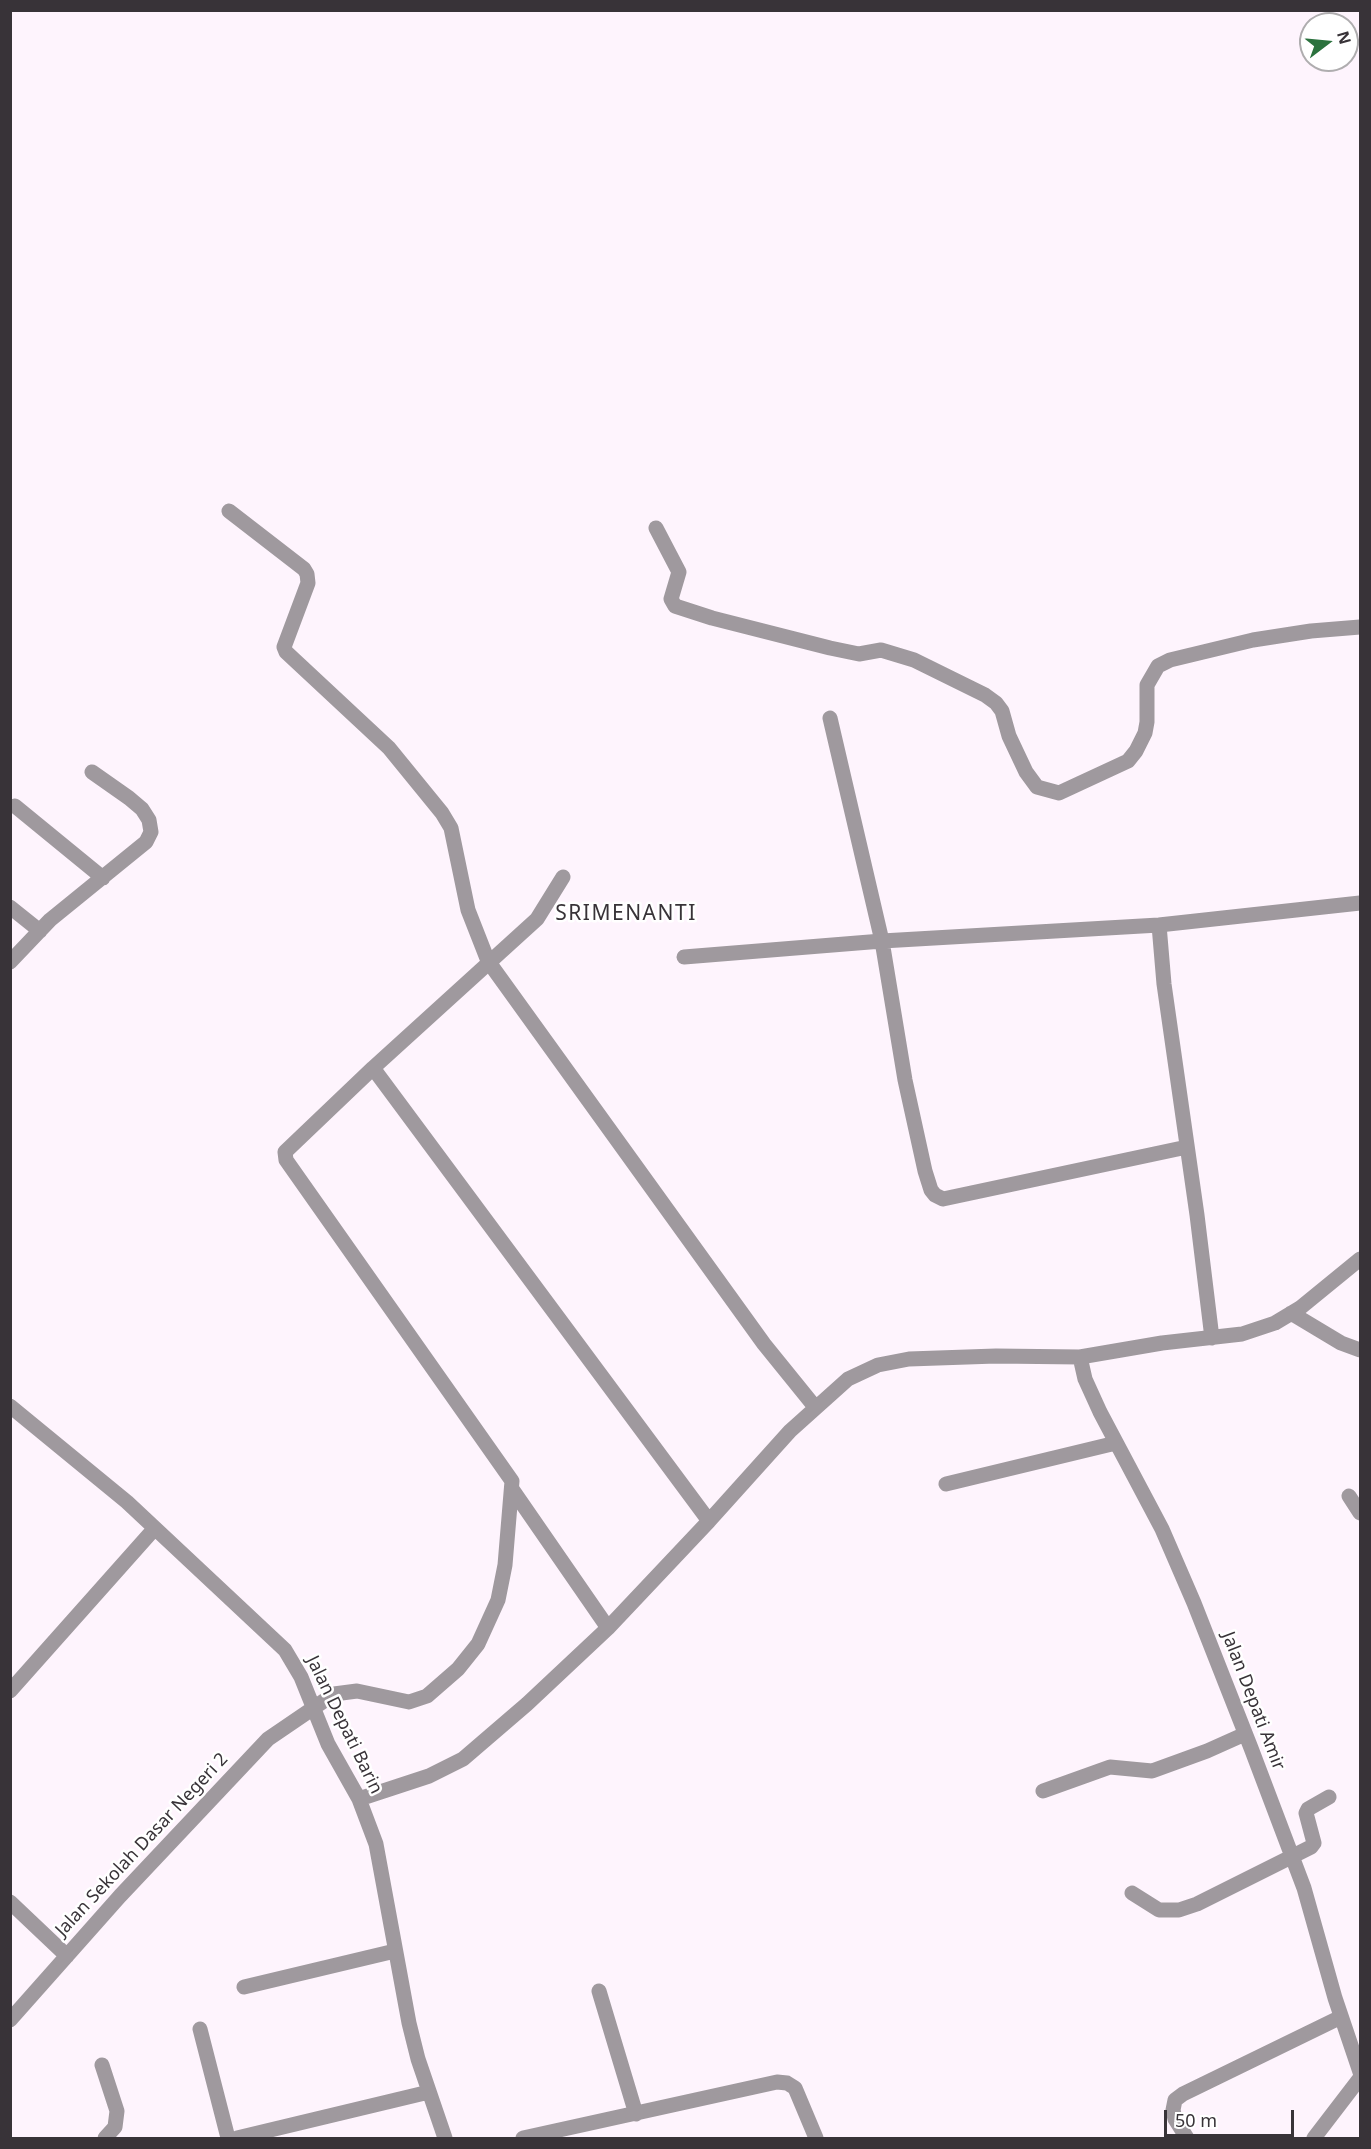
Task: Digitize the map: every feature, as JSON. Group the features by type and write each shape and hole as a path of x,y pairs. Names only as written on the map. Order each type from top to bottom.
{"street":[{"path":"229,511 304,568 308,583 284,647 286,652 389,748 442,813 451,828 468,910 488,961 764,1344 815,1407"},
{"path":"656,528 679,572 671,599 675,606 712,618 840,650 859,654 881,650 914,660 985,695 996,703 1002,711 1009,736 1026,772 1037,787 1059,793 1128,761 1136,751 1145,733 1148,685 1158,666 1170,660 1253,640 1311,631 1360,627"},
{"path":"830,718 882,941 905,1080 925,1170 934,1195 943,1198 1187,1147"},
{"path":"10,962 50,920 146,842 151,832 149,820 136,804 92,772"},
{"path":"15,806 104,878"},
{"path":"563,877 537,919 488,961 286,1149 285,1157 508,1473 512,1489 608,1628"},
{"path":"684,957 882,941 1159,925 1360,903"},
{"path":"10,908 40,931"},
{"path":"1159,925 1164,984 1212,1338"},
{"path":"374,1068 709,1521"},
{"path":"359,1799 429,1776 463,1759 527,1704 608,1628 790,1431 848,1379 878,1365 909,1359 996,1356 1080,1357 1242,1334 1275,1323 1291,1313 1360,1259"},
{"path":"1291,1313 1341,1343 1360,1350"},
{"name":"Jalan Depati Amir","path":"1080,1357 1085,1378 1116,1443 1162,1529 1194,1603 1304,1888 1341,2017 1360,2072"},
{"name":"Jalan Depati Barin","path":"10,1406 127,1502 285,1650 301,1677 328,1744 359,1799 376,1844 409,2023 418,2059 445,2139"},
{"path":"946,1484 1116,1443"},
{"name":"Jalan Sekolah Dasar Negeri 2","path":"10,2020 120,1896 268,1739 334,1694 357,1691 409,1702 419,1699 441,1685 458,1669 478,1644 498,1600 505,1565 512,1489"},
{"path":"1349,1496 1360,1513"},
{"path":"10,1691 155,1528"},
{"path":"1043,1791 1110,1767 1152,1771 1245,1734"},
{"path":"1132,1893 1159,1910 1179,1910 1197,1904 1306,1851 1313,1844 1306,1813 1308,1809 1329,1797"},
{"path":"10,1902 67,1956"},
{"path":"244,1987 395,1950"},
{"path":"599,1991 636,2114"},
{"path":"1187,2139 1175,2119 1173,2110 1173,2104 1179,2097 1198,2085 1341,2017"},
{"path":"201,2029 228,2139"},
{"path":"102,2065 117,2111 115,2127 105,2139"},
{"path":"1314,2139 1360,2078"},
{"path":"523,2139 771,2082 782,2082 795,2088 816,2139"},
{"path":"237,2139 429,2092"}],"district":[{"name":"SRIMENANTI","path":"626,914"}]}
